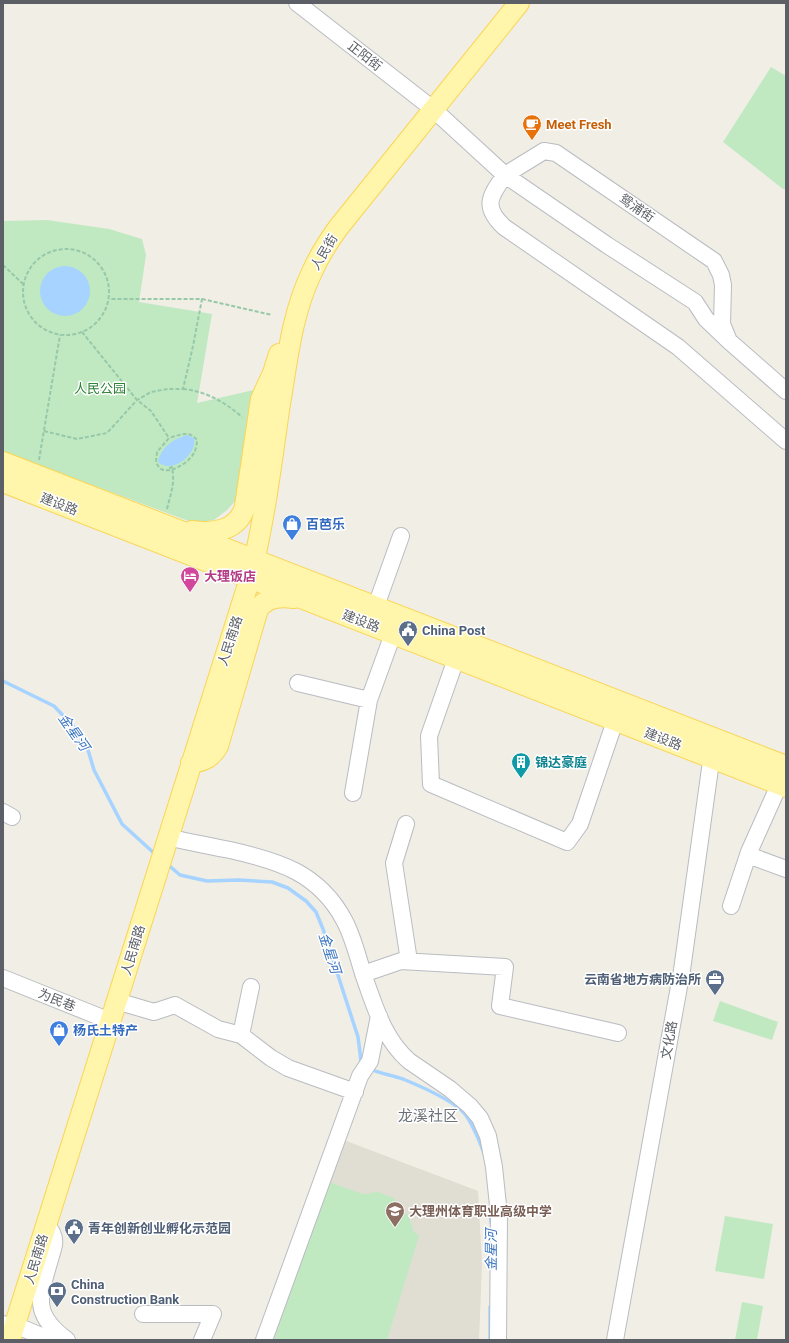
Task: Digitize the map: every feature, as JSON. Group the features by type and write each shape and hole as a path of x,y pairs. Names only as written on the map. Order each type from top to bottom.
{"main road":[{"name":"人民街","path":"252,569 262,522 287,360 300,304 311,273 330,239 519,3"},
{"path":"166,525 201,532 218,531 231,526 241,515 245,506 262,399 290,324 300,304"},
{"name":"建设路","path":"3,462 166,525 252,569 305,600 711,758 784,779"},
{"name":"建设路","path":"3,482 252,569 376,606 715,738 784,779"},
{"name":"人民南路","path":"14,1333 116,1001 252,569"},
{"path":"191,763 211,756 218,746 258,609 266,601 277,597 305,600"}],"street":[{"name":"正阳街","path":"297,3 433,109"},
{"path":"433,109 505,175 607,245 695,302 706,319 729,341"},
{"name":"鸳浦街","path":"505,175 544,151 556,153 714,261 721,275 723,286 722,324 729,341 786,391"},
{"path":"505,175 491,195 491,210 495,219 504,227 678,347 786,441"},
{"path":"376,606 401,536"},
{"path":"353,793 369,700 393,634"},
{"path":"456,659 429,736 431,784 567,842 580,824 615,721"},
{"path":"298,683 369,700"},
{"name":"文化路","path":"615,1340 682,970 715,738"},
{"path":"731,906 748,855 784,779"},
{"path":"406,824 394,863 409,961"},
{"path":"163,852 247,854 296,870 310,879 328,896 344,920 353,941 363,974 387,1035 398,1051 413,1064 465,1102 480,1118 486,1131 492,1153 498,1215 498,1340"},
{"path":"748,855 786,869"},
{"path":"363,974 401,961 505,968 500,1006 618,1032"},
{"name":"为民巷","path":"3,978 110,1021"},
{"path":"241,1035 251,987"},
{"path":"116,1001 154,1012 175,1005 218,1029 241,1035 271,1058 288,1068 355,1092"},
{"path":"264,1340 360,1076 370,1061 379,1016"},
{"path":"46,1226 53,1234 55,1242 40,1297 41,1308 49,1324 56,1332 67,1340"},
{"path":"143,1314 213,1314 202,1340"},
{"path":"14,1333 22,1328 52,1340"}],"path":[{"path":"71,249 84,253 96,261 104,272 109,285 109,299 99,320 89,328 82,332 70,335 60,334 47,330 36,322 28,311 23,298 24,284 28,272 35,262 46,254 58,250 71,249"},
{"path":"3,265 24,284"},
{"path":"109,299 202,299 272,315"},
{"path":"182,389 193,346 202,299"},
{"path":"82,332 137,400 151,411 169,438"},
{"path":"36,475 60,334"},
{"path":"44,431 77,439 107,433 137,400 150,392 168,389 182,389 202,392 220,400 243,418"},
{"path":"188,434 195,436 198,440 195,452 188,461 177,468 165,470 159,467 156,462 157,452 169,438 188,434"},
{"path":"166,525 173,487 172,469"}],"shaded area":[{"name":"大理州体育职业高级中学","path":"341,1139 478,1191 482,1265 479,1340 269,1340"}],"green space":[{"path":"771,67 786,76 786,189 783,189 723,142"},
{"name":"人民公园","path":"47,220 109,229 142,239 146,255 139,302 212,314 197,403 258,389 239,497 227,510 214,520 194,523 3,452 3,221"},
{"path":"720,1001 778,1022 772,1040 713,1021"},
{"path":"329,1182 363,1194 378,1192 394,1198 409,1217 414,1232 419,1236 387,1340 274,1340"},
{"path":"725,1216 773,1224 764,1279 715,1271"},
{"path":"742,1302 763,1306 757,1340 735,1340"}],"water":[{"path":"65,266 74,268 83,273 88,282 90,291 88,300 83,309 74,314 65,316 56,314 47,309 42,300 40,291 42,282 47,273 56,268"},
{"path":"187,435 194,438 194,444 192,450 183,461 170,466 158,462 162,452 168,444"}],"waterway":[{"name":"金星河","path":"3,681 54,706 73,726 88,750 94,770 122,824 155,854"},
{"name":"金星河","path":"166,863 180,875 207,881 239,880 272,882 288,888 306,901 316,912 323,929 358,1037 361,1061 363,1063"},
{"name":"金星河","path":"370,1069 403,1079 436,1094 460,1109 471,1123 484,1153"},
{"name":"金星河","path":"490,1207 491,1223"},
{"name":"金星河","path":"490,1307 490,1340"}],"place":[{"name":"Meet Fresh","path":"532,141"},
{"name":"百芭乐","path":"292,541"},
{"name":"大理饭店","path":"190,593"},
{"name":"China Post","path":"408,647"},
{"name":"锦达豪庭","path":"521,779"},
{"name":"云南省地方病防治所","path":"715,996"},
{"name":"杨氏土特产","path":"59,1047"},
{"name":"大理州体育职业高级中学","path":"395,1228"},
{"name":"青年创新创业孵化示范园","path":"74,1245"},
{"name":"China Construction Bank","path":"57,1308"}],"district":[{"name":"龙溪社区","path":"428,1116"}]}
